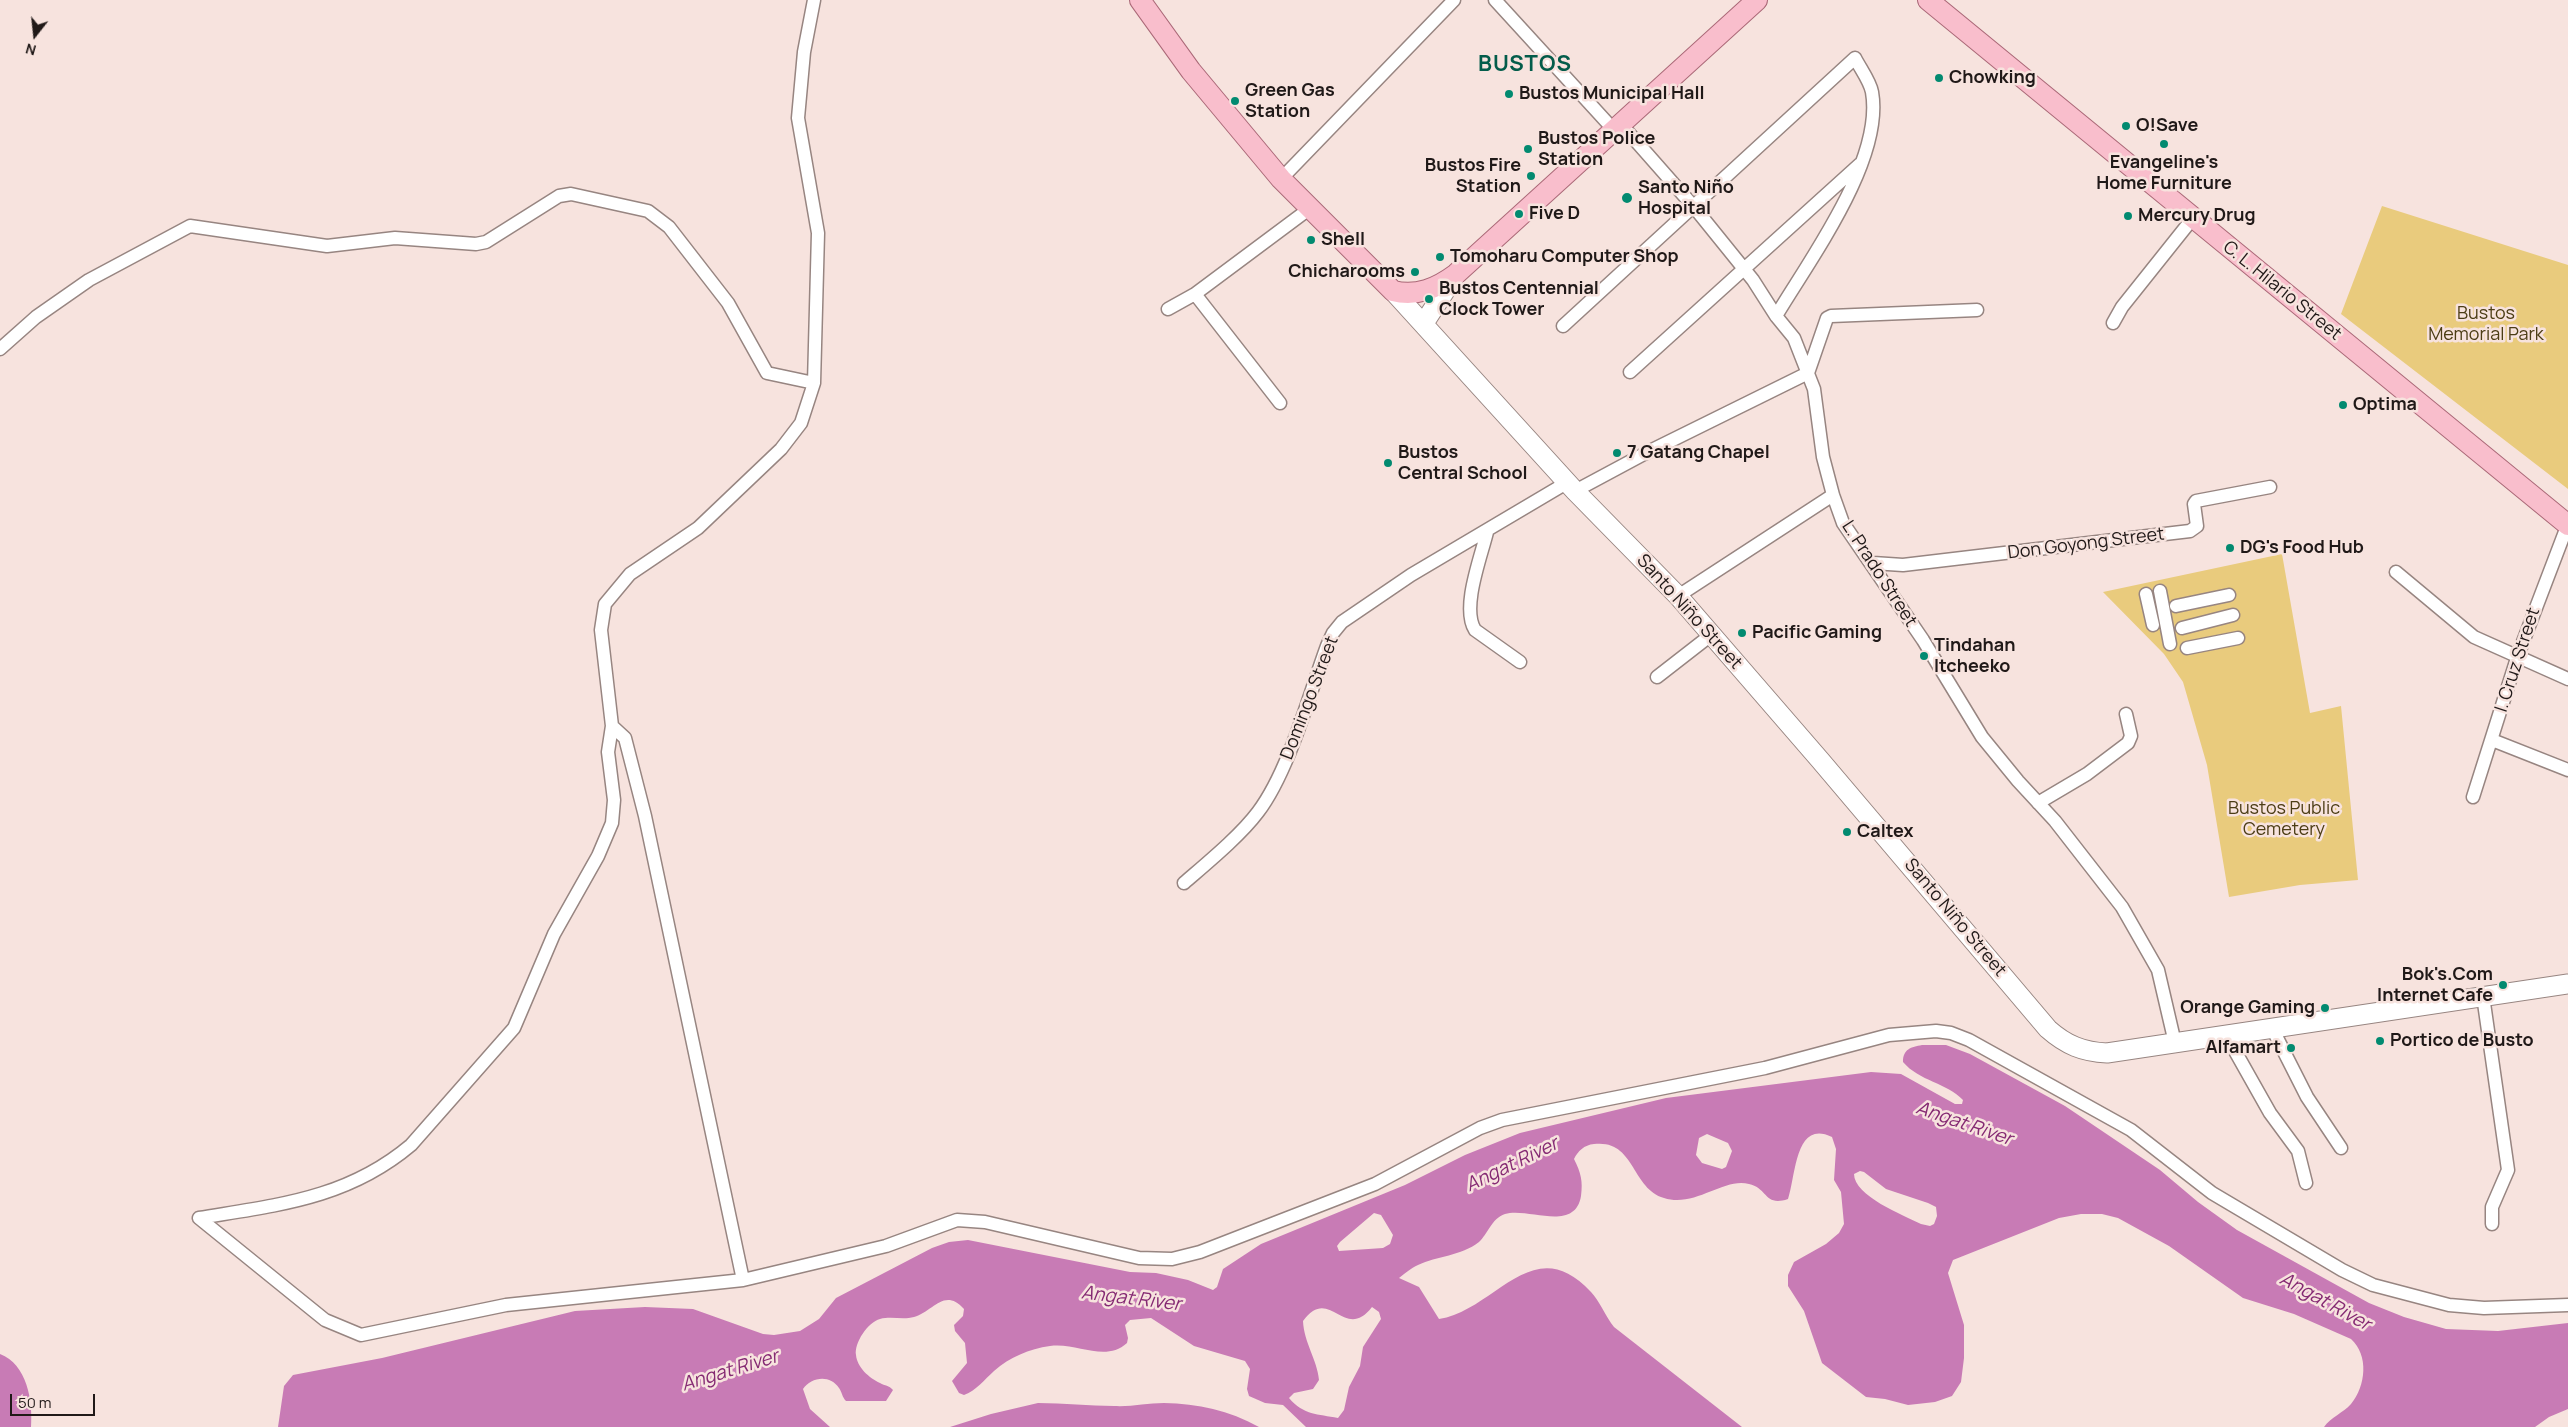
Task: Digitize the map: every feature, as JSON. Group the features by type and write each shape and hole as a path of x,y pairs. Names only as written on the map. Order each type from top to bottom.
{"main road":[{"path":"1140,0 1191,72 1281,180 1393,291 1404,294 1427,290 1456,274 1616,126 1757,0"},
{"name":"C. L. Hilario Street","path":"1928,0 2568,524"}],"street":[{"path":"814,0 804,52 798,118 818,233 814,383 800,423 781,449 698,528 630,574 605,604 601,630 612,726 608,752 614,800 612,823 598,856 554,934 514,1028 410,1145 398,1156 352,1183 297,1202 199,1218 325,1320 361,1335 506,1305 743,1280 886,1246 945,1224 966,1219 1120,1255 1156,1259 1183,1257 1375,1184 1480,1128 1502,1120 1764,1068 1889,1036 1936,1031 1951,1033 1969,1040 2131,1130 2212,1193 2342,1270 2373,1284 2449,1305 2484,1308 2568,1305"},
{"path":"1281,180 1454,0"},
{"name":"L. Prado Street","path":"1495,0 1694,207 1745,270 1776,316 1794,338 1814,389 1823,457 1832,495 1844,523 1873,563 1982,737 2055,821 2127,915 2158,970 2176,1043"},
{"path":"1563,326 1855,58 1872,91 1872,120 1864,159 1842,207 1776,316"},
{"path":"1630,372 1745,270 1864,159"},
{"path":"0,349 36,317 89,280 176,231 190,226 327,246 395,238 476,244 486,242 560,196 571,194 648,211 669,227 728,303 768,373 814,383"},
{"path":"1168,308 1195,294 1309,209"},
{"path":"2113,323 2122,307 2193,218"},
{"path":"1424,323 1456,274"},
{"name":"Santo Niño Street","path":"1393,291 1571,487 1678,596 2048,1029 2059,1039 2090,1052 2107,1053 2568,984"},
{"path":"1195,294 1280,403"},
{"path":"1808,373 1828,318 1831,316 1977,310"},
{"name":"Domingo Street","path":"1184,883 1258,812 1282,767 1327,646 1338,627 1366,604 1487,532 1571,487 1644,454 1808,373"},
{"name":"Don Goyong Street","path":"1873,563 1903,565 2190,532 2197,526 2194,504 2196,501 2270,487"},
{"path":"1678,596 1832,495"},
{"name":"I. Cruz Street","path":"2473,797 2518,655 2568,524"},
{"path":"1487,532 1471,598 1471,623 1475,630 1520,662"},
{"path":"2396,572 2474,637 2518,655 2568,679"},
{"path":"2160,591 2170,644"},
{"path":"2146,594 2153,625"},
{"path":"2176,606 2229,595"},
{"path":"2182,628 2233,615"},
{"path":"1657,677 1711,634"},
{"path":"2187,648 2238,638"},
{"path":"2038,803 2087,774 2128,743 2131,736 2126,714"},
{"path":"612,726 625,738 645,816 743,1280"},
{"path":"2492,740 2568,770"},
{"path":"2483,996 2508,1170 2492,1207 2492,1224"},
{"path":"2272,1028 2307,1097 2341,1148"},
{"path":"2226,1035 2270,1113 2298,1151 2306,1182"}],"green space":[{"name":"Bustos Memorial Park","path":"2382,206 2568,265 2568,489 2341,314"},
{"name":"Bustos Public Cemetery","path":"2282,554 2310,713 2341,706 2358,880 2300,885 2229,897 2207,765 2183,682 2164,654 2103,592"}],"water":[{"name":"Angat River","path":"1922,1045 1946,1045 1970,1054 2065,1106 2160,1170 2198,1202 2237,1230 2369,1303 2404,1317 2446,1329 2498,1331 2568,1323 2568,1409 2549,1417 2535,1427 2324,1427 2351,1404 2360,1388 2363,1362 2361,1353 2351,1339 2294,1314 2243,1298 2169,1246 2118,1218 2102,1214 2081,1214 2059,1218 1953,1260 1948,1273 1964,1325 1964,1358 1961,1382 1952,1396 1935,1402 1908,1405 1885,1399 1866,1397 1822,1363 1804,1311 1788,1286 1788,1275 1794,1262 1826,1244 1839,1233 1844,1224 1841,1192 1834,1180 1836,1149 1832,1137 1820,1134 1811,1136 1804,1142 1799,1152 1788,1199 1780,1201 1770,1199 1755,1186 1739,1183 1687,1199 1664,1198 1653,1193 1645,1185 1618,1149 1607,1144 1594,1144 1584,1147 1574,1159 1582,1181 1582,1191 1577,1207 1570,1213 1560,1216 1526,1213 1505,1214 1496,1219 1482,1239 1472,1247 1418,1265 1399,1278 1419,1287 1439,1319 1460,1313 1515,1278 1532,1270 1551,1268 1570,1275 1594,1295 1614,1327 1742,1427 1306,1427 1283,1405 1265,1403 1249,1396 1247,1389 1250,1369 1245,1361 1194,1346 1151,1318 1130,1320 1125,1325 1128,1338 1127,1343 1118,1349 1100,1352 1050,1346 1020,1354 1000,1366 977,1388 964,1395 959,1393 952,1381 967,1363 965,1343 955,1331 954,1325 963,1316 964,1309 950,1300 939,1303 914,1317 880,1319 871,1324 863,1334 857,1345 857,1359 861,1368 868,1375 893,1390 886,1401 846,1401 835,1384 826,1379 816,1380 806,1385 803,1389 810,1409 830,1427 278,1427 284,1386 293,1375 382,1358 575,1311 645,1307 693,1309 763,1334 774,1335 800,1331 819,1319 836,1298 932,1248 949,1242 968,1240 1130,1272 1156,1273 1188,1280 1213,1290 1217,1287 1223,1269 1261,1244 1405,1185 1465,1155 1520,1133 1666,1098 1871,1072 1901,1074 1955,1104 1962,1104 1963,1100 1956,1094 1917,1074 1903,1062 1906,1051","holes":["1707,1134 1728,1143 1732,1151 1726,1167 1722,1169 1702,1163 1696,1155 1699,1138","1860,1171 1864,1172 1886,1189 1936,1207 1937,1216 1934,1224 1930,1226 1921,1224 1881,1204 1862,1190 1856,1182 1854,1174","1374,1213 1381,1215 1393,1235 1390,1244 1383,1248 1339,1251 1337,1246","1372,1307 1379,1312 1381,1319 1363,1347 1360,1366 1349,1387 1344,1410 1338,1418 1311,1413 1294,1404 1289,1398 1294,1393 1313,1389 1319,1380 1303,1321 1313,1311 1321,1308 1353,1319 1362,1316"]},
{"path":"0,1354 17,1366 26,1384 31,1406 31,1427 0,1427"},
{"path":"1038,1403 1120,1406 1164,1403 1189,1405 1225,1412 1259,1427 950,1427 991,1414"}],"place":[{"name":"Chowking","path":"1939,78"},
{"name":"Bustos Municipal Hall","path":"1509,94"},
{"name":"Green Gas Station","path":"1235,101"},
{"name":"O!Save","path":"2126,126"},
{"name":"Evangeline's Home Furniture","path":"2164,144"},
{"name":"Bustos Police Station","path":"1528,149"},
{"name":"Bustos Fire Station","path":"1531,176"},
{"name":"Santo Niño Hospital","path":"1627,198"},
{"name":"Five D","path":"1519,214"},
{"name":"Mercury Drug","path":"2128,216"},
{"name":"Shell","path":"1311,240"},
{"name":"Tomoharu Computer Shop","path":"1440,257"},
{"name":"Chicharooms","path":"1415,272"},
{"name":"Bustos Centennial Clock Tower","path":"1429,299"},
{"name":"Optima","path":"2343,405"},
{"name":"7 Gatang Chapel","path":"1617,453"},
{"name":"Bustos Central School","path":"1388,463"},
{"name":"DG's Food Hub","path":"2230,548"},
{"name":"Pacific Gaming","path":"1742,633"},
{"name":"Tindahan Itcheeko","path":"1924,656"},
{"name":"Caltex","path":"1847,832"},
{"name":"Bok's.Com Internet Cafe","path":"2503,985"},
{"name":"Orange Gaming","path":"2325,1008"},
{"name":"Portico de Busto","path":"2380,1041"},
{"name":"Alfamart","path":"2291,1048"}],"district":[{"name":"BUSTOS","path":"1525,65"}]}
